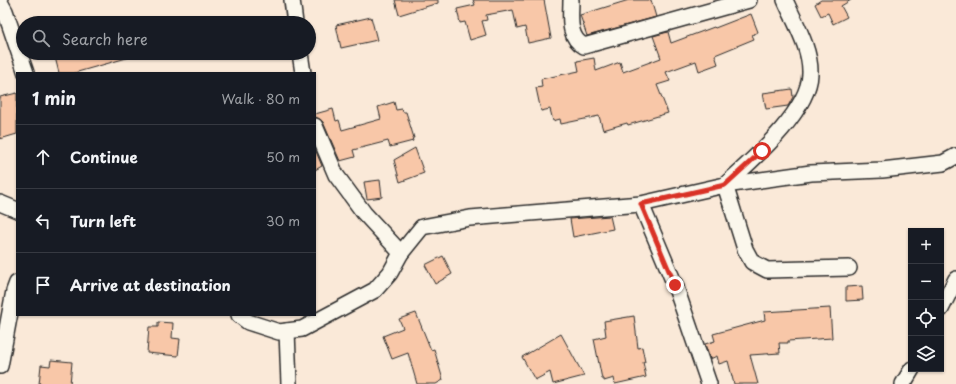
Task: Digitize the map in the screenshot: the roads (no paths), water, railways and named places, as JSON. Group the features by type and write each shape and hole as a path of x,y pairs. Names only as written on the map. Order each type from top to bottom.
{"street":[{"path":"292,0 294,16"},
{"path":"571,0 571,22 573,35 577,42 584,46 749,0"},
{"path":"725,185 762,151 804,98 810,75 807,50 785,0"},
{"path":"0,2 5,11 16,43"},
{"path":"22,60 26,72"},
{"path":"301,60 303,72"},
{"path":"316,128 336,175 364,213 401,253"},
{"path":"240,316 248,322 279,332 302,328 375,290 390,273 401,253 422,227 470,218 641,204 725,185 812,173 882,170 949,159 956,171"},
{"path":"725,185 745,249 752,262 767,270 849,268"},
{"path":"0,203 16,210"},
{"path":"641,204 675,285 709,384"},
{"path":"0,366 16,286"},
{"path":"944,304 954,286"},
{"path":"287,331 288,384"},
{"path":"903,384 910,372"}]}
